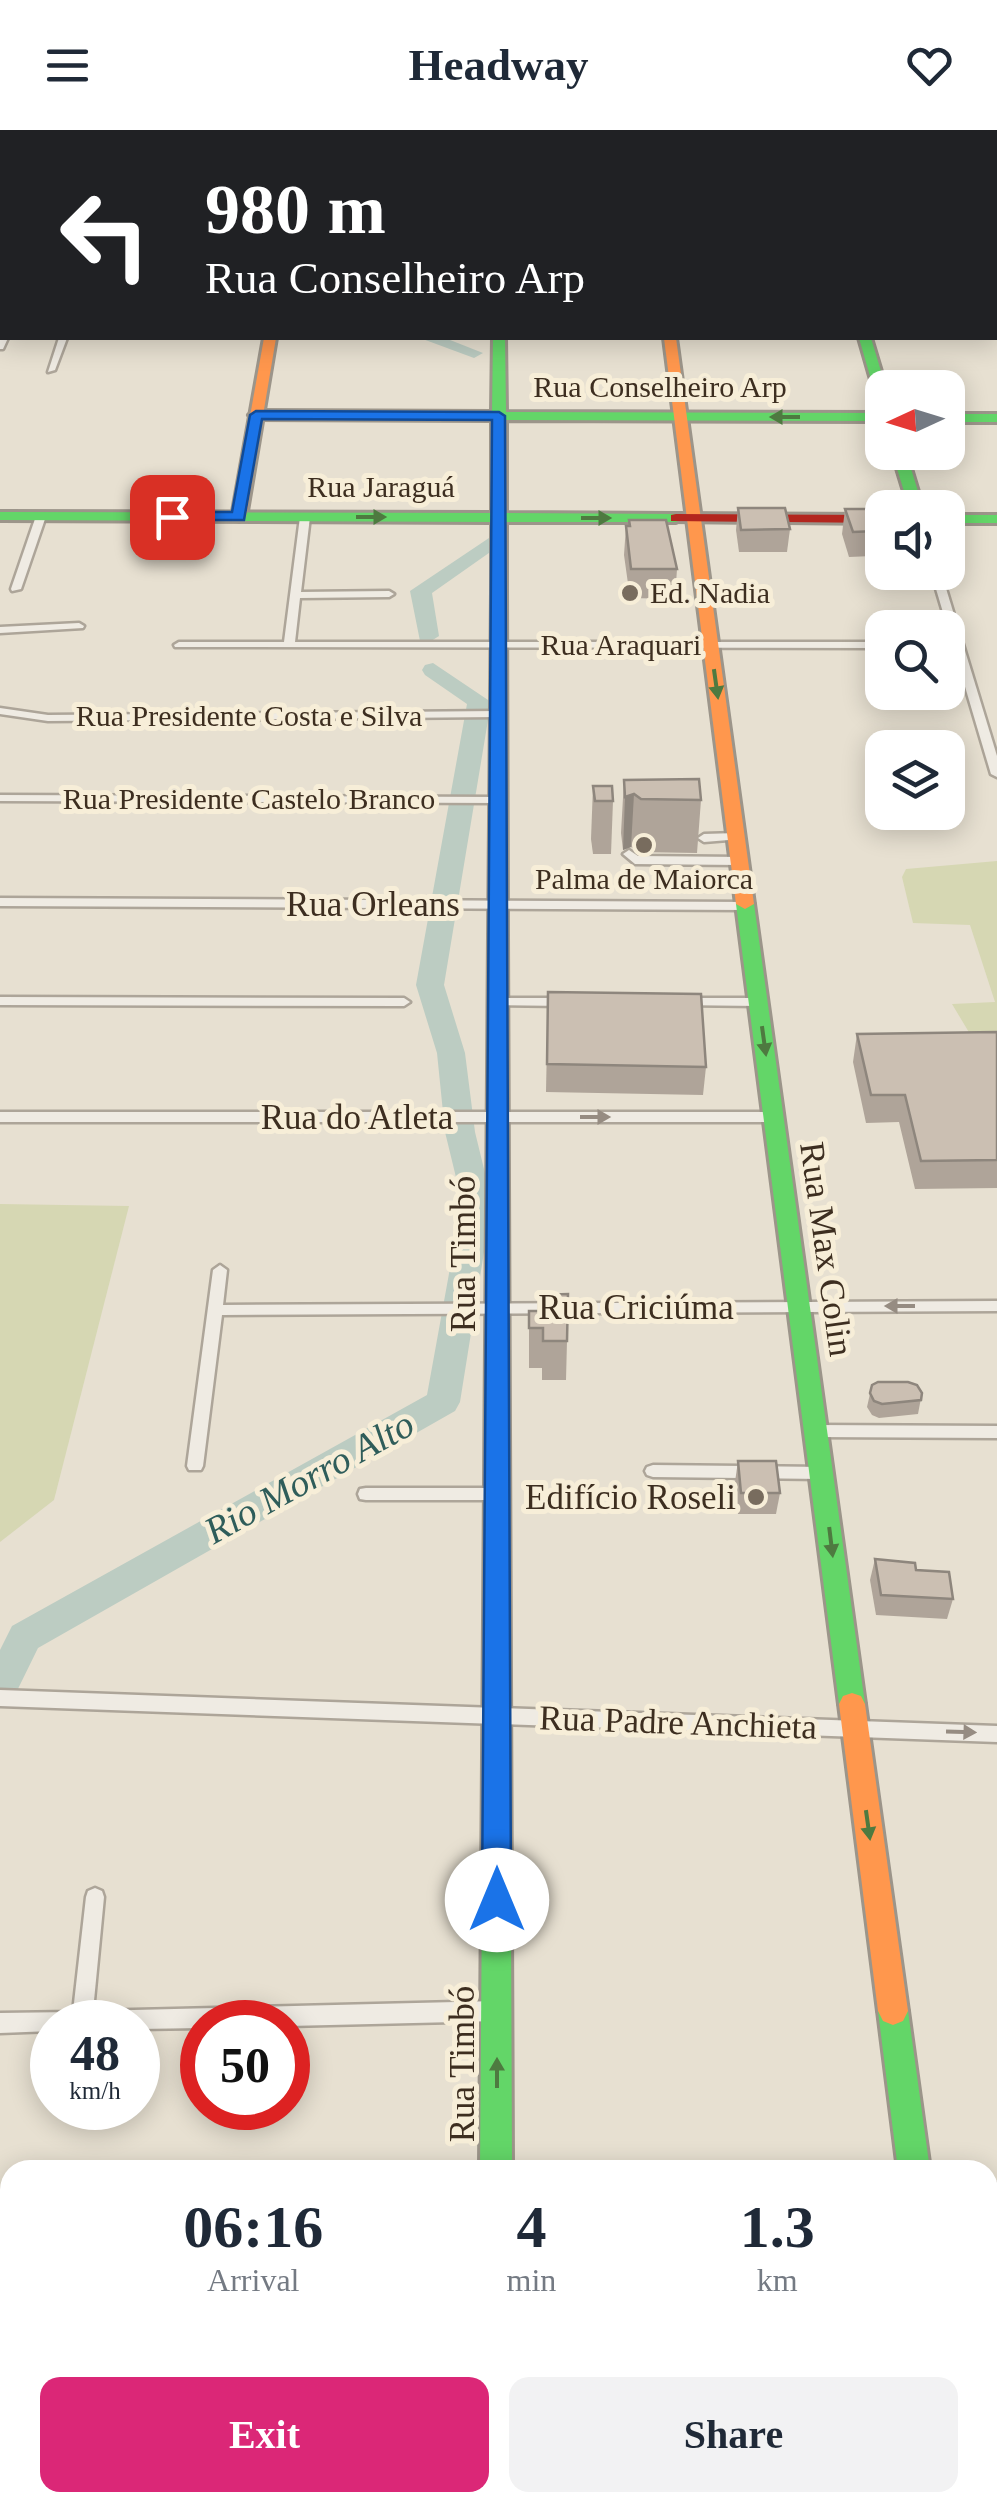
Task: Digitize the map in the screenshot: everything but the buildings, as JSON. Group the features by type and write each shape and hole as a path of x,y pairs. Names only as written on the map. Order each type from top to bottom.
{"main road":[{"path":"239,517 270,340"},
{"name":"Rua Timbó","path":"496,2160 497,1494 487,1308 498,1002 498,905 488,800 498,645 499,340"},
{"name":"Rua Max Colin","path":"670,340 913,2160"},
{"path":"866,340 874,370"},
{"name":"Rua Conselheiro Arp","path":"256,415 865,418"},
{"path":"965,418 997,418"},
{"name":"Rua Jaraguá","path":"0,516 865,518"},
{"path":"965,519 997,519"}],"street":[{"path":"51,370 62,340"},
{"path":"16,589 40,516"},
{"path":"289,645 306,517"},
{"path":"296,594 389,594"},
{"path":"0,630 79,626"},
{"name":"Rua Araquari","path":"179,644 865,645"},
{"path":"965,680 997,774"},
{"name":"Rua Presidente Costa e Silva","path":"0,711 48,718 493,714"},
{"name":"Rua Presidente Castelo Branco","path":"0,798 488,800"},
{"path":"704,838 738,849"},
{"path":"629,854 635,860 738,849"},
{"name":"Rua Orleans","path":"0,902 746,906"},
{"path":"0,1001 404,1002"},
{"path":"498,1002 572,1002"},
{"path":"665,1002 758,1002"},
{"name":"Rua do Atleta","path":"0,1117 774,1116"},
{"path":"195,1466 220,1270"},
{"name":"Rua Criciúma","path":"216,1310 997,1306"},
{"path":"816,1432 997,1432"},
{"path":"653,1472 822,1473"},
{"path":"366,1494 497,1494"},
{"name":"Rua Padre Anchieta","path":"7,1699 997,1734"},
{"path":"84,2000 95,1897"},
{"path":"160,2019 496,2011"},
{"path":"0,2023 30,2022"}],"green space":[{"path":"997,861 997,1050 979,1049 952,1004 995,1002 970,925 913,923 902,877 906,869"},
{"path":"0,1204 129,1206 54,1500 0,1542"}],"waterway":[{"name":"Rio Morro Alto","path":"435,340 474,353"},
{"name":"Rio Morro Alto","path":"428,636 421,591 489,544"},
{"name":"Rio Morro Alto","path":"0,1688 25,1637 443,1402 477,1202 460,1132 451,1053 430,985 479,702 433,670"}],"traffic: fast":[{"path":"499,340 499,592"},
{"path":"866,340 874,370"},
{"path":"256,415 865,417"},
{"path":"965,418 997,418"},
{"path":"904,470 911,490"},
{"path":"0,516 676,518"},
{"path":"965,519 997,519"},
{"path":"745,904 852,1704"},
{"path":"496,2160 498,936"},
{"path":"893,2011 913,2160"}],"traffic: slow":[{"path":"239,517 270,340"},
{"path":"670,340 745,904"},
{"path":"498,936 499,592"},
{"path":"852,1704 893,2011"}],"traffic: jam":[{"path":"676,518 865,519"}],"place":[{"name":"Ed. Nadia","path":"630,593"},
{"name":"Palma de Maiorca","path":"644,845"},
{"name":"Edifício Roseli","path":"756,1497"}],"route":[{"path":"172,517 239,517 256,415 499,416 497,1900"}]}
